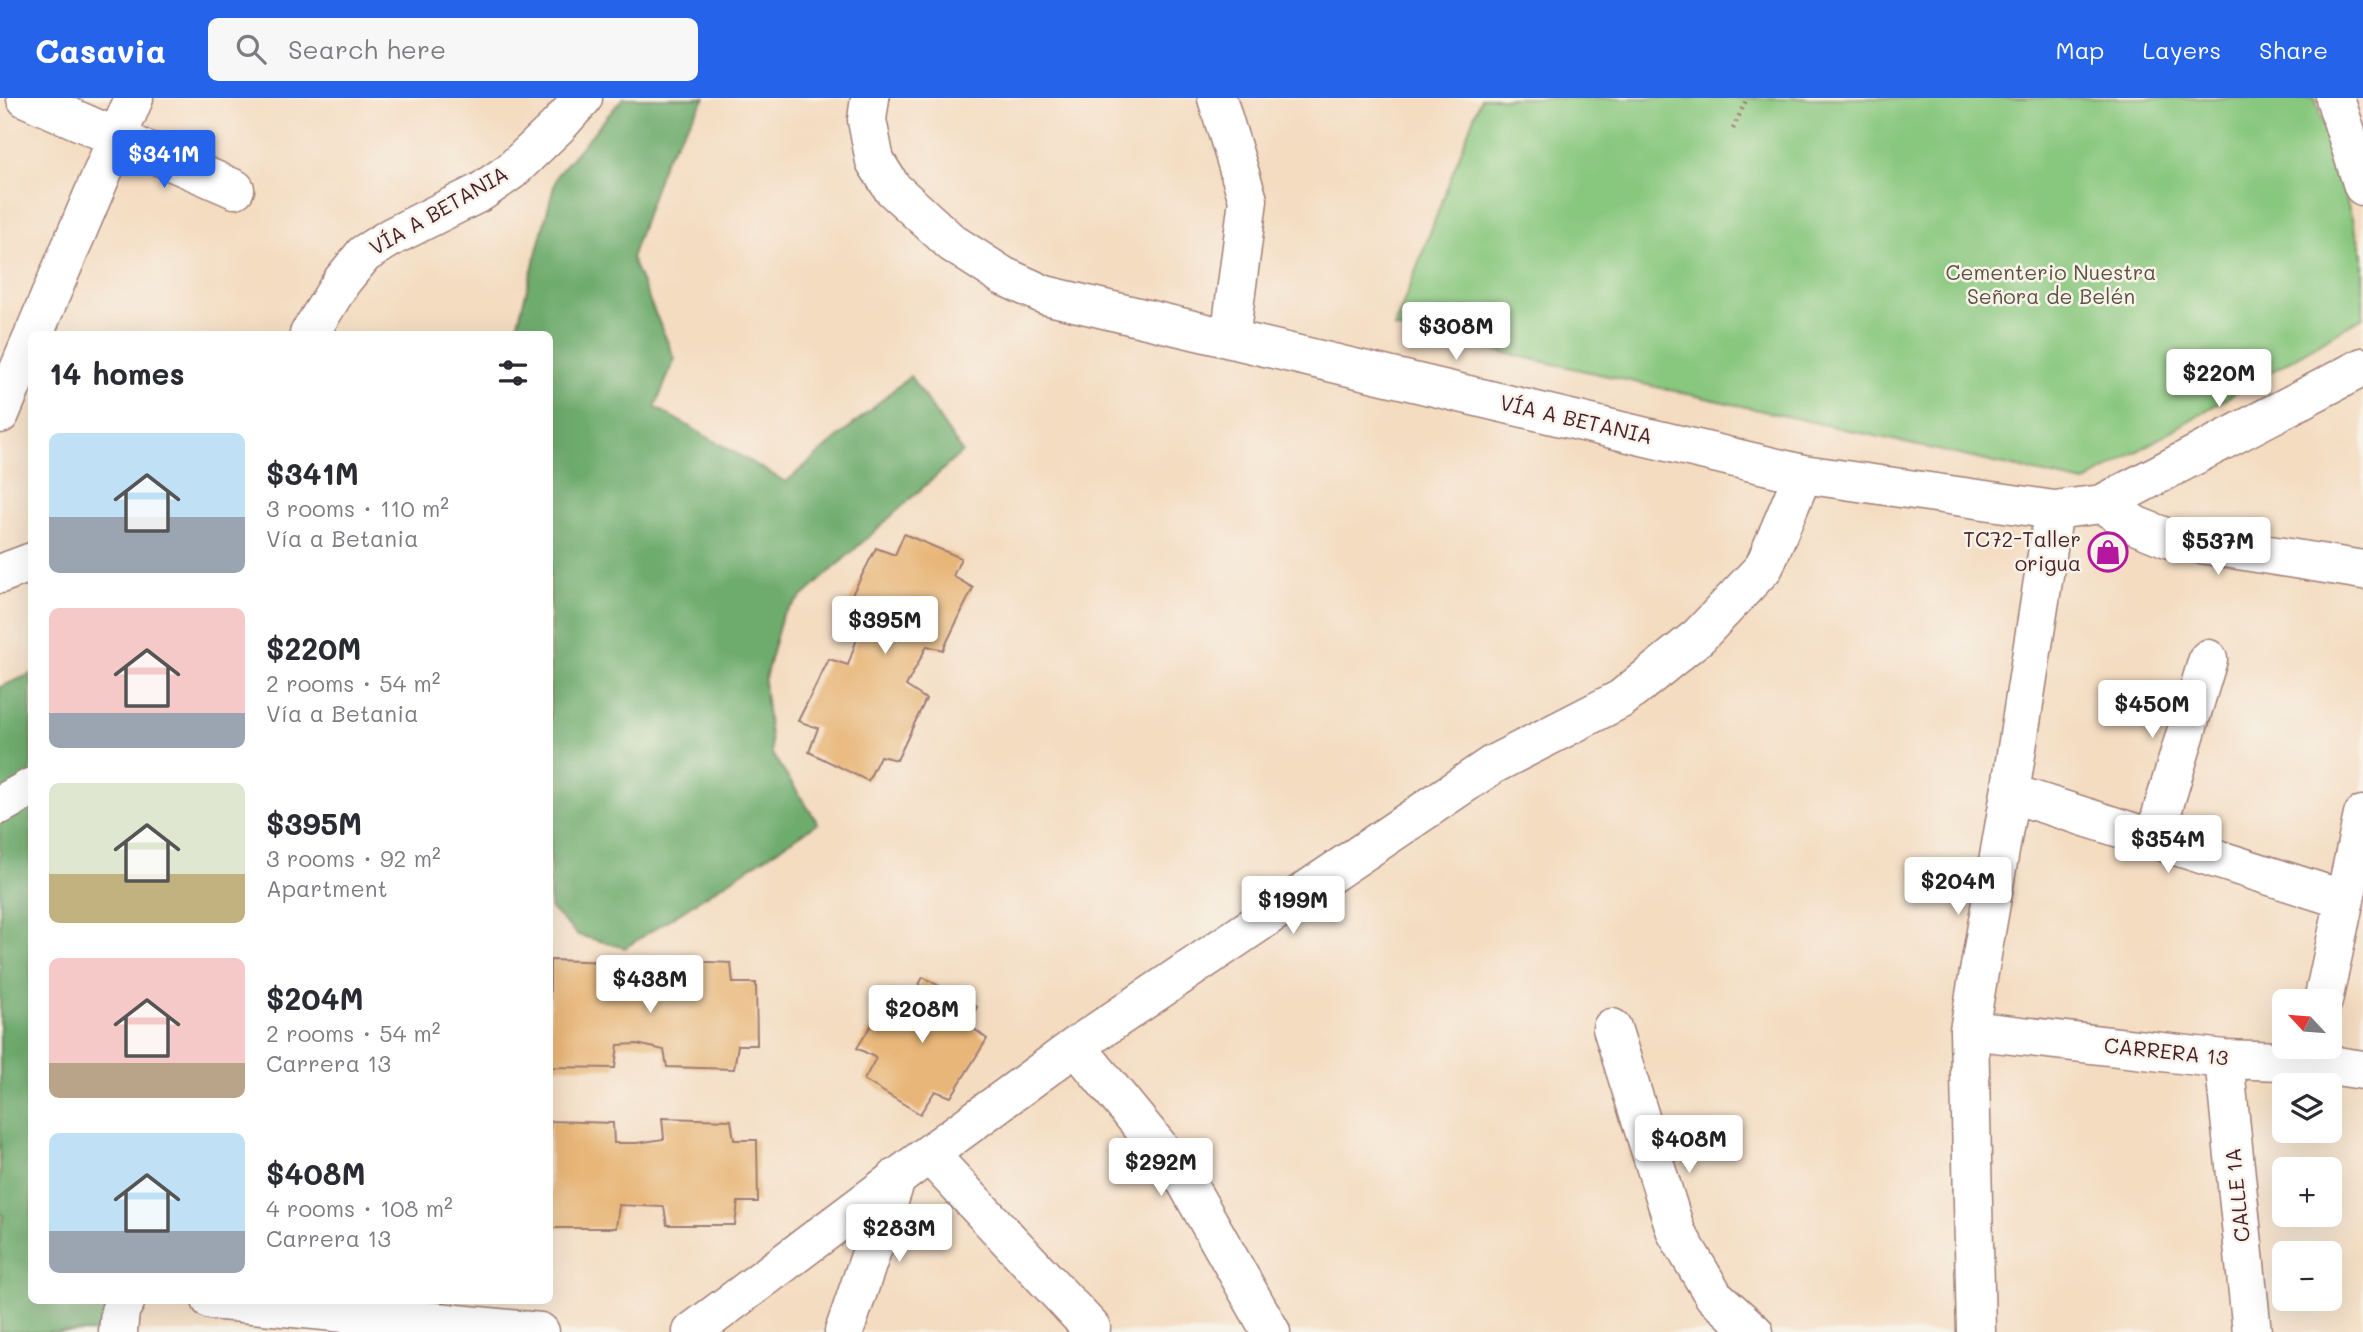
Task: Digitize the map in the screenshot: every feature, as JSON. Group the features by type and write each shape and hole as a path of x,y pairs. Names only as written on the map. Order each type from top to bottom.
{"street":[{"path":"26,98 235,189"},
{"path":"35,331 134,98"},
{"name":"VÍA A BETANIA","path":"311,331 342,281 364,254 393,236 481,192 511,172 583,98"},
{"name":"VÍA A BETANIA","path":"870,98 867,120 875,161 892,188 952,243 1003,276 1045,295 1803,474 2054,510 2102,504 2363,367"},
{"path":"1217,98 1248,200 1230,340"},
{"path":"2335,98 2363,186"},
{"path":"0,414 28,348"},
{"path":"692,1332 748,1289 829,1211 897,1177 1076,1046 1492,765 1621,699 1699,636 1764,567 1803,474"},
{"path":"2102,504 2137,526 2169,539 2363,570"},
{"path":"1976,1332 1969,1030 2010,793 2054,510"},
{"path":"0,574 28,564"},
{"path":"2154,839 2208,659"},
{"path":"0,805 28,789"},
{"path":"2010,793 2345,900"},
{"path":"2326,989 2363,815"},
{"path":"1612,1028 1676,1232 1714,1296 1754,1332"},
{"name":"CARRERA 13","path":"1969,1030 2224,1059 2272,1056"},
{"path":"1076,1046 1182,1175 1271,1332"},
{"name":"CALLE 1A","path":"2224,1059 2252,1332"},
{"name":"CARRERA 13","path":"2329,1059 2363,1069"},
{"path":"929,1154 1091,1328"},
{"path":"844,1332 897,1177"},
{"path":"732,1332 748,1289"},
{"path":"118,1332 120,1311 124,1304"},
{"path":"252,1304 540,1332"}],"path":[{"path":"1733,130 1747,98"}],"green space":[{"path":"623,98 705,98 665,159 631,258 675,359 655,407 786,482 910,376 962,452 782,615 764,682 772,754 818,823 625,948 578,935 553,911 553,331 516,331 557,175"},
{"name":"Cementerio Nuestra Señora de Belén","path":"1481,98 2315,98 2363,255 2363,317 2084,483 1394,328"},
{"path":"28,675 28,1304 130,1304 124,1332 0,1332 0,1231 3,1215 0,1214 0,687"}],"building":[{"path":"904,534 961,558 953,576 973,588 943,650 927,646 906,686 926,699 897,760 880,756 868,781 809,752 818,728 798,721 829,659 848,665 864,618 844,610 876,548 895,555"},
{"path":"553,960 612,962 613,983 664,981 663,960 731,963 733,983 756,983 757,1045 738,1045 734,1069 667,1067 664,1050 637,1044 618,1045 615,1068 553,1067"},
{"path":"923,977 977,1007 968,1024 987,1039 951,1097 935,1091 920,1114 864,1080 876,1058 857,1048 894,989 912,998"},
{"path":"662,1118 731,1120 734,1140 757,1140 758,1202 738,1202 735,1225 667,1225 664,1207 619,1205 616,1228 553,1228 553,1121 613,1123 614,1143 664,1139"}],"place":[{"name":"TC72-Taller origua","path":"2108,552"}]}
